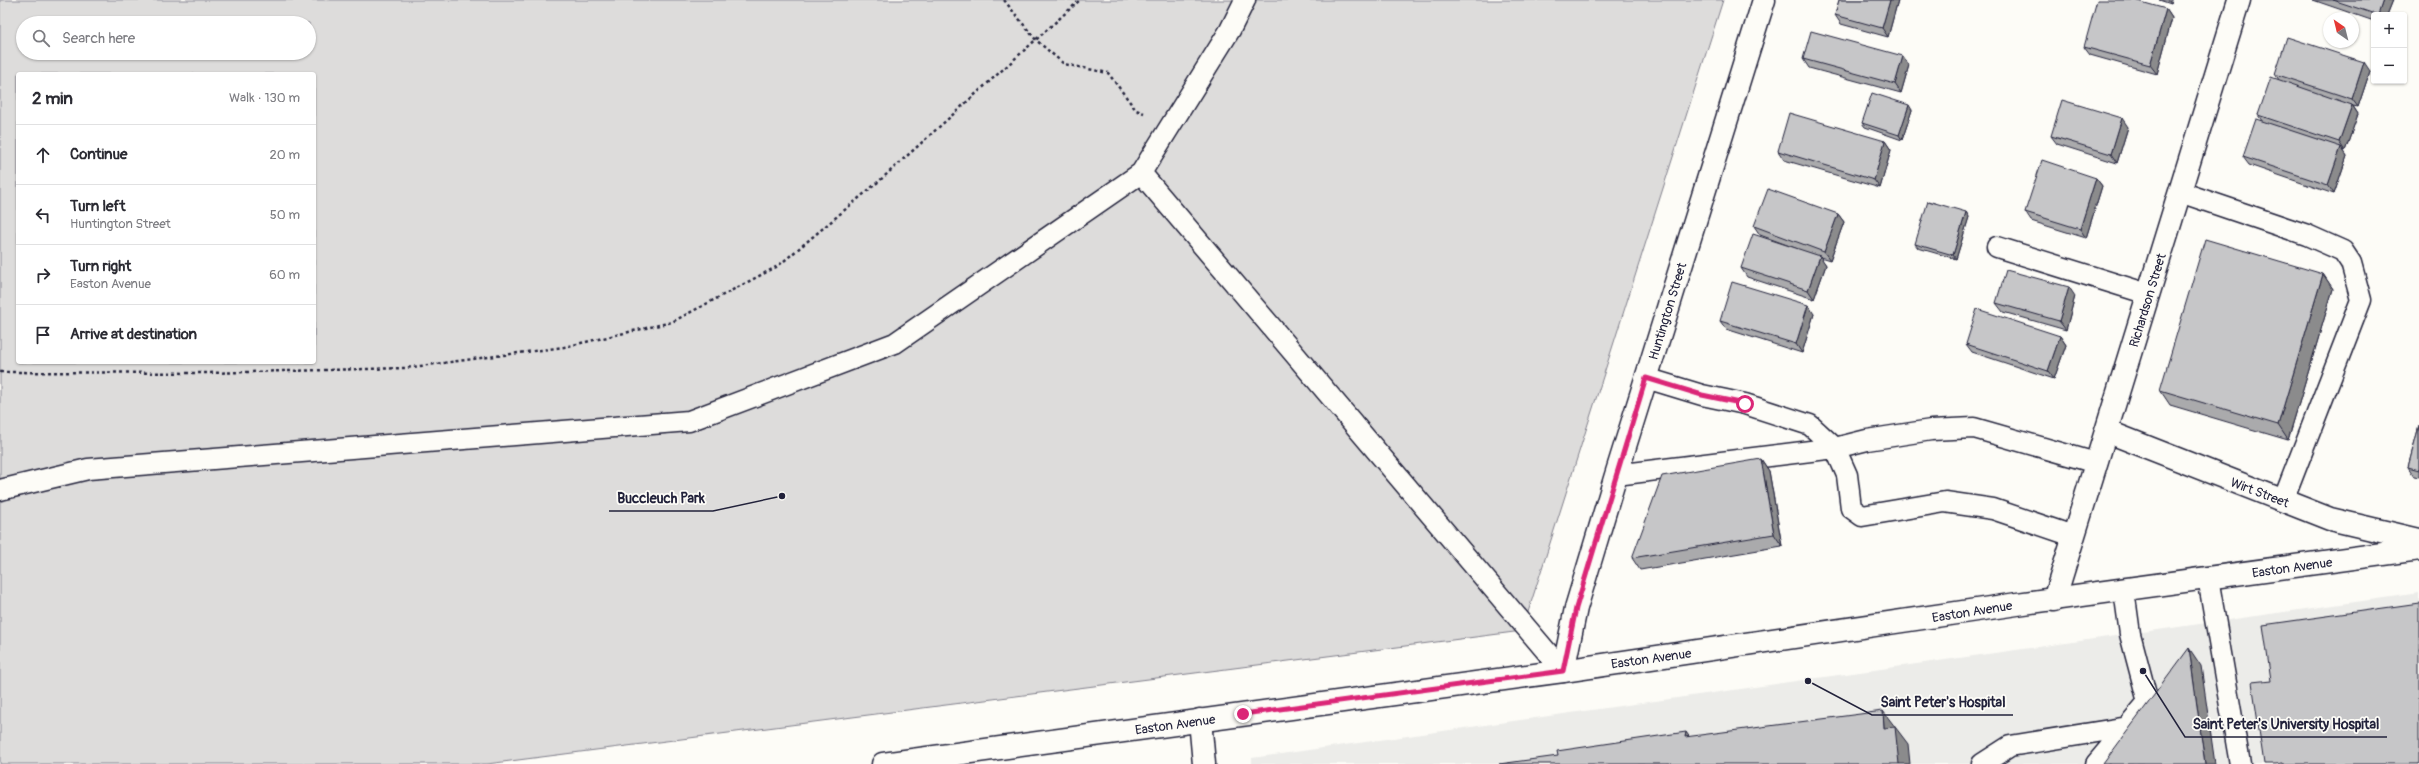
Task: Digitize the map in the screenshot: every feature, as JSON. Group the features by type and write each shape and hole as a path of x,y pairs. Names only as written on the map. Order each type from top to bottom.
{"street":[{"name":"Huntington Street","path":"1563,671 1576,608 1764,0"},
{"name":"Richardson Street","path":"2054,600 2239,0"},
{"name":"Wirt Street","path":"2106,431 2330,519 2419,540"},
{"name":"Easton Avenue","path":"882,764 1563,671 2419,549"},
{"path":"1200,720 1204,764"}],"lane":[{"path":"0,490 88,469 689,421 895,343 1141,173 1230,30 1245,0"},
{"path":"1141,173 1563,671"},
{"path":"2180,192 2307,235 2343,251 2351,263 2361,300 2283,501"},
{"path":"1997,248 2148,294"},
{"path":"1646,378 1702,395 1745,404 1810,425 1835,448 1847,475 1851,508 1862,516 1946,502 1993,509 2074,536"},
{"path":"1616,475 1835,448 1867,440 1924,432 1974,428 2096,463"},
{"path":"2208,578 2240,764"},
{"path":"2124,590 2130,634 2152,723"},
{"path":"2096,764 2148,702"},
{"path":"1982,764 2010,746 2128,726"}],"path":[{"path":"1004,0 1036,40 1064,64 1108,73 1136,110 1172,123"},
{"path":"0,372 208,373 405,368 564,347 672,322 778,266 878,182 1080,0"}],"shaded area":[{"path":"0,0 1723,0 1522,631 487,764 0,764"},
{"path":"2419,593 2419,764 1252,764 1252,758"}],"building":[{"path":"1839,0 1890,0 1882,28 1835,15"},
{"path":"2097,0 2134,0 2166,9 2150,65 2084,47"},
{"path":"2333,0 2383,0 2379,12 2371,13"},
{"path":"1811,31 1903,56 1895,84 1803,59"},
{"path":"2287,37 2364,62 2352,99 2275,74"},
{"path":"2271,77 2352,105 2339,142 2258,115"},
{"path":"1872,93 1909,105 1899,135 1862,123"},
{"path":"2062,100 2122,118 2111,154 2051,136"},
{"path":"1789,113 1885,141 1874,180 1778,151"},
{"path":"2256,119 2341,147 2328,185 2243,157"},
{"path":"2042,160 2096,178 2080,229 2025,212"},
{"path":"1768,189 1838,214 1824,252 1754,226"},
{"path":"1928,201 1966,212 1953,255 1915,244"},
{"path":"1753,234 1820,256 1808,290 1741,268"},
{"path":"2205,239 2323,274 2278,425 2160,390"},
{"path":"2006,270 2069,287 2059,321 1996,303"},
{"path":"1732,282 1808,305 1796,344 1720,321"},
{"path":"1977,309 2060,336 2048,371 1966,344"},
{"path":"2419,426 2419,470 2408,467"},
{"path":"1761,459 1774,534 1632,558 1662,476"},
{"path":"2419,603 2419,764 2264,764 2252,682 2271,680 2263,625"},
{"path":"2189,648 2205,764 2103,764"},
{"path":"1883,711 1884,728 1895,727 1899,764 1499,764 1558,756 1557,751 1686,732 1685,737"}],"place":[{"name":"Buccleuch Park","path":"782,496"},
{"name":"Saint Peter's University Hospital","path":"2143,671"},
{"name":"Saint Peter's Hospital","path":"1808,681"}],"route":[{"path":"1243,714 1563,671 1576,608 1646,378 1702,395 1745,404"}]}
